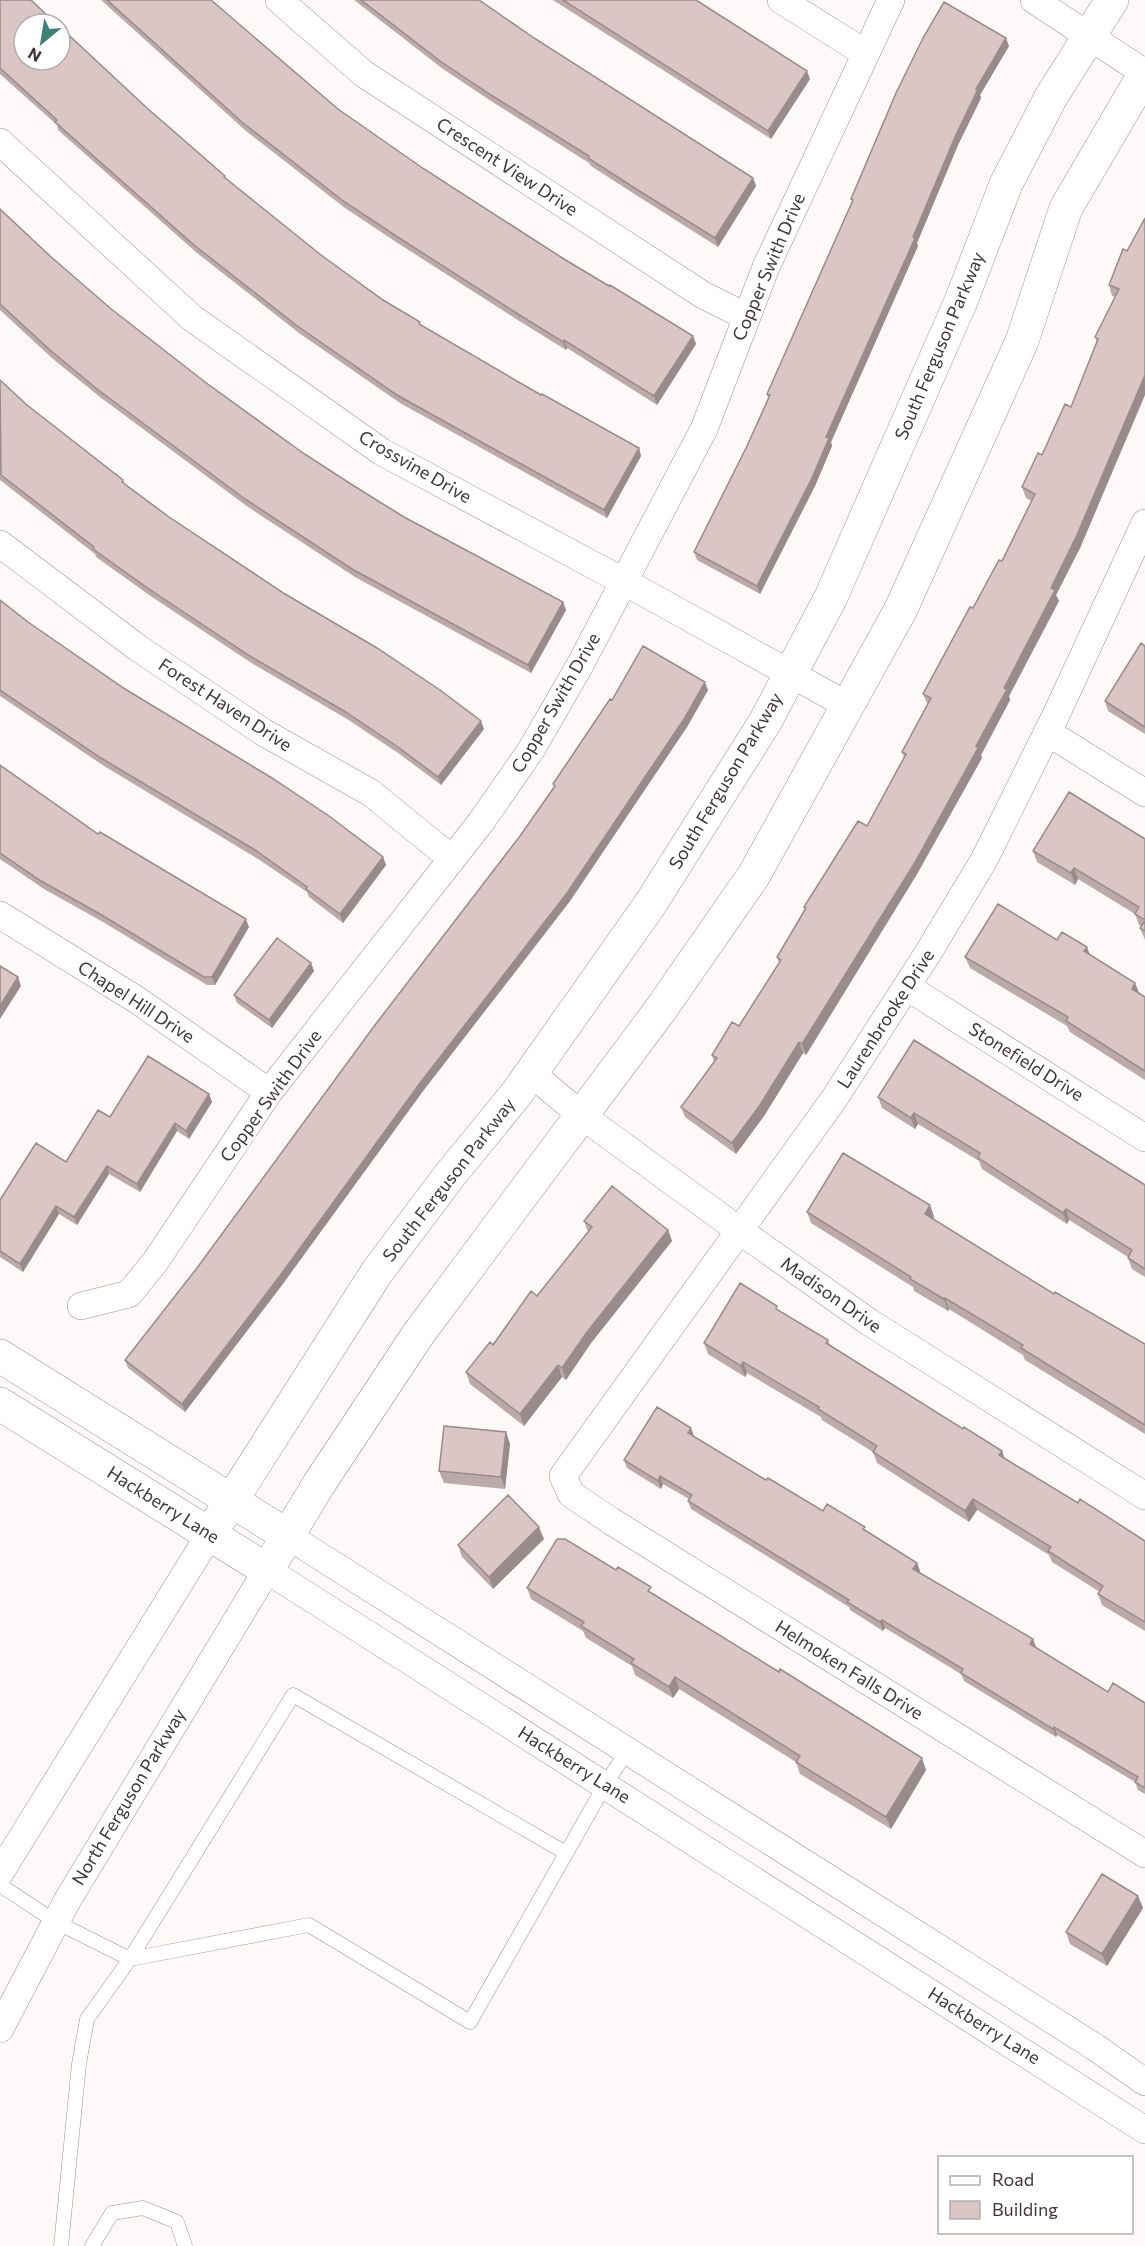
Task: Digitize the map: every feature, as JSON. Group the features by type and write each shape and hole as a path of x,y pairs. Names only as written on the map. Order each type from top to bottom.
{"street":[{"name":"Crescent View Drive","path":"279,0 364,74 703,296 747,317"},
{"path":"782,0 865,53"},
{"name":"Copper Swith Drive","path":"81,1306 129,1294 154,1262 269,1092 481,822 531,750 580,665 704,429 766,267 891,0"},
{"path":"267,1570 319,1484 419,1333 661,1009 754,875 901,609 1022,341 1066,208 1145,73 1034,0"},
{"name":"South Ferguson Parkway","path":"210,1534 377,1272 531,1073 651,903 765,722 831,597 961,301 1006,184 1051,97 1112,0"},
{"name":"Crossvine Drive","path":"0,142 192,318 382,452 623,581 847,705"},
{"name":"Laurenbrooke Drive","path":"562,1476 834,1099 907,987 984,860 1145,523"},
{"name":"Forest Haven Drive","path":"0,544 138,648 263,732 371,793 452,859"},
{"path":"1047,732 1145,793"},
{"name":"Chapel Hill Drive","path":"0,915 137,1000 269,1092"},
{"name":"Stonefield Drive","path":"907,987 1145,1138"},
{"name":"Madison Drive","path":"531,1073 581,1115 869,1322 1145,1496"},
{"path":"0,1356 1075,2035 1145,2082"},
{"name":"Hackberry Lane","path":"0,1404 267,1570 1145,2130"},
{"name":"Helmoken Falls Drive","path":"562,1476 571,1494 611,1521 1145,1854"},
{"path":"0,1873 210,1534"},
{"name":"North Ferguson Parkway","path":"0,2029 56,1922 142,1773 267,1570"}],"lane":[{"path":"61,2246 79,2064 87,2019 130,1959 293,1695 566,1853"},
{"path":"0,1885 56,1922 130,1959 309,1925 470,2022 605,1785 627,1751"},
{"path":"92,2246 112,2213 143,2208 177,2222 185,2246"}],"building":[{"path":"0,0 31,0 44,12 12,12 12,72 72,72 72,38 224,177 321,255 383,300 420,322 419,324 541,395 639,448 604,510 397,395 296,325 194,245 55,122 57,120 0,68"},
{"path":"107,0 211,0 338,109 424,169 564,259 693,336 654,396 518,314 342,200 243,123"},
{"path":"361,0 479,0 534,38 753,178 715,238 440,61"},
{"path":"563,0 696,0 807,71 768,131"},
{"path":"944,2 1006,38 976,89 978,89 913,237 915,238 826,437 829,438 812,478 757,586 694,552 770,395 767,394 853,200 851,199 896,93"},
{"path":"0,209 110,308 205,382 303,453 404,517 563,602 528,665 352,569 245,499 97,389 50,350 0,304"},
{"path":"1145,218 1145,375 1077,535 1051,588 1055,590 1004,688 1007,689 976,746 978,748 914,864 802,1044 799,1042 760,1105 732,1143 681,1107 717,1058 712,1055 732,1022 739,1026 781,960 777,957 806,908 804,907 858,821 867,826 906,754 902,752 931,698 923,694 970,607 973,608 999,560 1002,561 1035,494 1022,487 1038,453 1042,455 1065,404 1071,407 1098,339 1095,337 1119,289 1109,285 1123,249 1127,251"},
{"path":"0,380 27,405 169,517 285,594 377,648 440,690 481,721 438,777 344,711 250,656 149,589 93,549 94,547 1,475"},
{"path":"0,600 125,689 272,778 329,816 383,857 340,914 255,850 101,758 0,690"},
{"path":"1141,643 1145,646 1145,727 1105,701"},
{"path":"643,646 705,682 684,719 567,893 420,1083 279,1277 182,1404 125,1360 197,1268 375,1025 520,836 610,699 612,700"},
{"path":"0,765 98,834 100,832 246,919 212,977 204,977 41,881 0,853"},
{"path":"1069,792 1145,839 1145,920 1135,914 1139,907 1074,868 1071,873 1033,851"},
{"path":"998,904 1057,940 1062,932 1087,947 1084,951 1135,983 1132,989 1145,997 1145,1071 1066,1021 1068,1017 965,957"},
{"path":"1145,921 1145,931 1140,928"},
{"path":"277,938 311,963 269,1020 234,995"},
{"path":"0,966 18,977 0,1006"},
{"path":"914,1040 1145,1185 1145,1269 1128,1258 1132,1250 1066,1209 1063,1213 978,1158 980,1153 914,1113 911,1118 878,1097"},
{"path":"148,1056 209,1094 186,1131 175,1123 137,1184 107,1166 74,1217 56,1206 20,1264 0,1251 0,1200 36,1143 66,1162 98,1110 110,1117"},
{"path":"843,1153 930,1205 925,1214 1054,1294 1055,1292 1145,1344 1145,1425 1021,1348 1023,1345 910,1279 911,1277 807,1212"},
{"path":"612,1186 668,1230 587,1332 562,1368 558,1365 520,1414 466,1372 490,1342 493,1345 531,1291 537,1296 592,1227 584,1221"},
{"path":"740,1283 777,1306 776,1309 828,1340 826,1343 1002,1451 999,1455 1078,1503 1080,1499 1145,1541 1145,1622 1098,1594 1103,1586 1048,1551 1051,1547 973,1499 965,1511 873,1452 877,1446 818,1409 819,1407 743,1362 741,1366 704,1343"},
{"path":"657,1407 691,1428 688,1433 766,1480 768,1478 823,1511 827,1504 865,1527 863,1529 917,1563 913,1569 1033,1639 1030,1644 1108,1692 1113,1683 1145,1703 1145,1788 1135,1782 1138,1777 961,1673 963,1669 882,1620 880,1622 847,1602 849,1600 688,1501 692,1495 660,1476 658,1481 624,1460"},
{"path":"444,1426 506,1432 501,1477 439,1471"},
{"path":"508,1495 539,1527 489,1577 458,1545"},
{"path":"557,1539 565,1539 616,1570 618,1567 651,1587 648,1591 779,1672 780,1669 922,1758 886,1817 796,1762 800,1756 675,1677 669,1687 631,1663 634,1659 581,1626 584,1622 527,1588"},
{"path":"1102,1874 1138,1896 1102,1954 1066,1932"}]}
